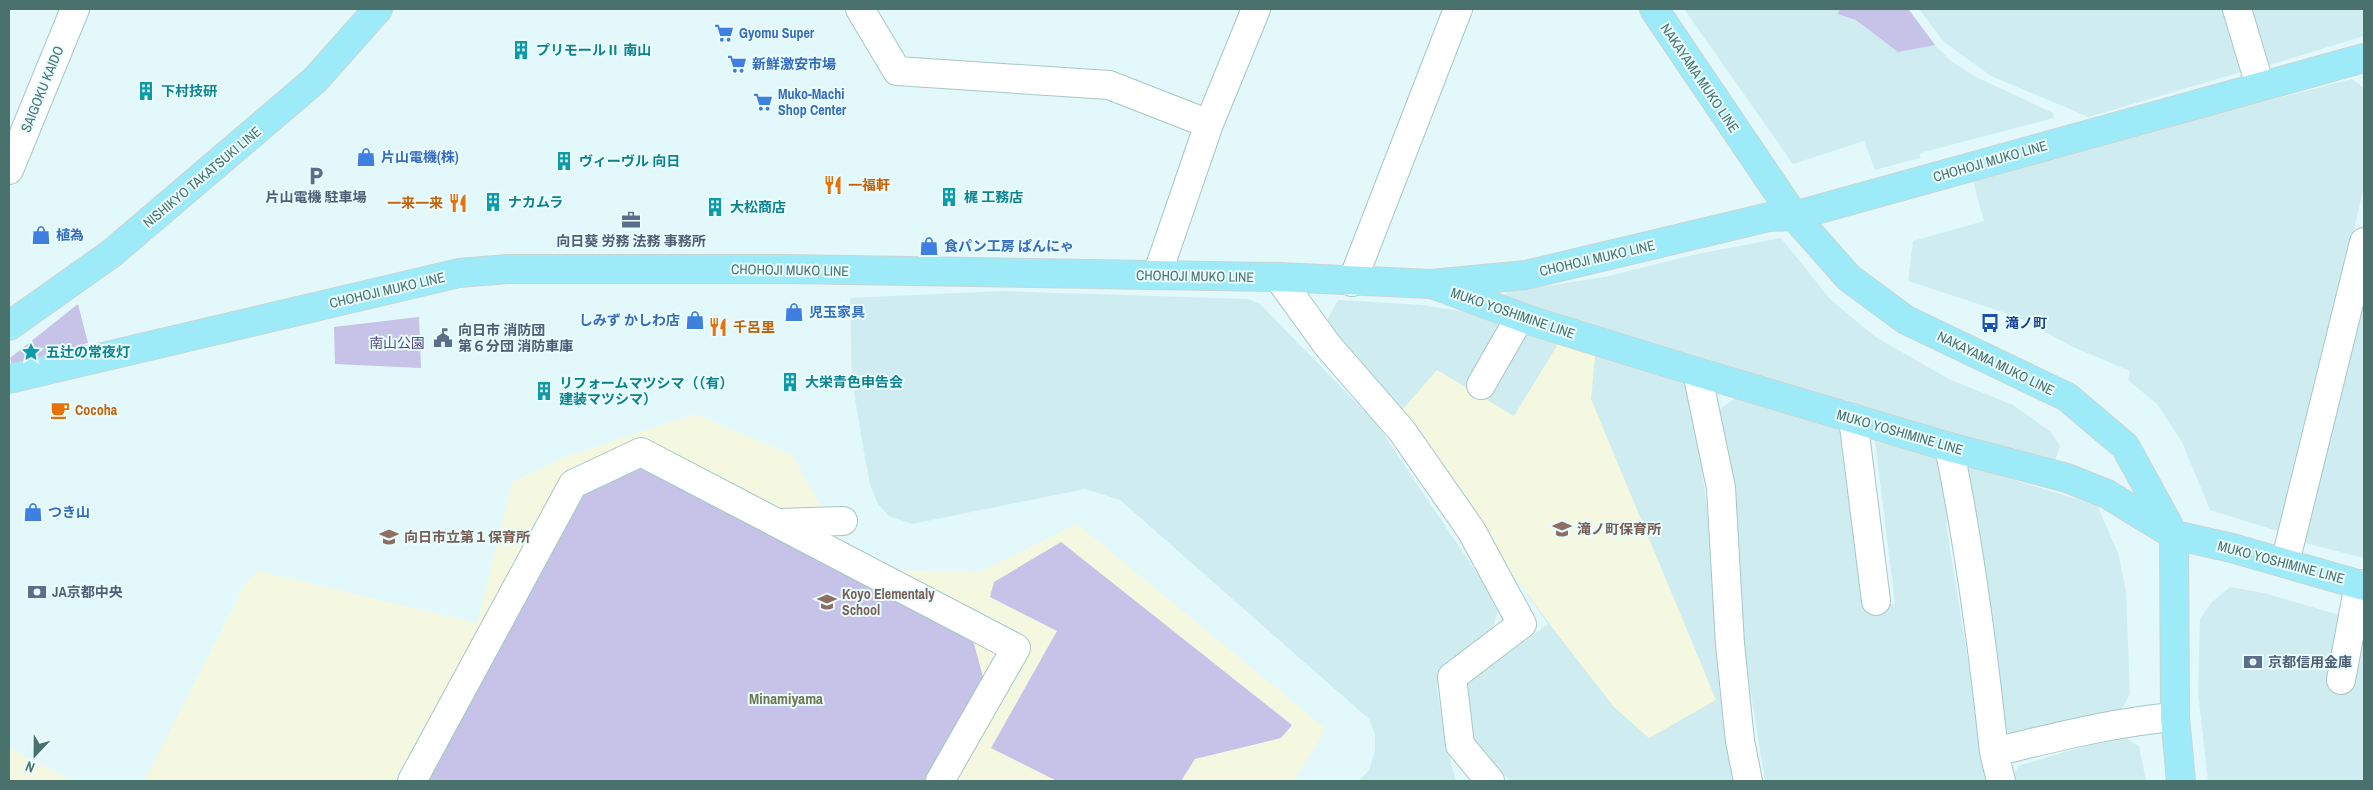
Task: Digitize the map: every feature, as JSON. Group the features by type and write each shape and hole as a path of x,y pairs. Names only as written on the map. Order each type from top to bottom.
{"main road":[{"name":"NISHIKYO TAKATSUKI LINE","path":"9,326 112,253 315,80 378,9"},
{"name":"NAKAYAMA MUKO LINE","path":"1654,9 1794,216 1849,278 1906,320 2067,397 2126,446 2174,535 2175,717 2180,781"},
{"name":"CHOHOJI MUKO LINE","path":"9,379 459,273 508,269 776,269 1157,275 1278,277 1352,282 1431,284 1526,275 1769,217 1794,216 2364,58"},
{"name":"MUKO YOSHIMINE LINE","path":"1431,284 1520,317 1697,372 1949,447 2067,478 2107,494 2174,535 2232,548 2362,585"}],"street":[{"name":"SAIGOKU KAIDO","path":"9,170 75,9"},
{"path":"860,9 897,71 1109,85 1209,124"},
{"path":"1157,275 1209,124 1256,9"},
{"path":"1352,282 1458,9"},
{"path":"2237,9 2260,86"},
{"path":"2285,564 2364,242"},
{"path":"1278,277 1328,346 1402,431 1471,530 1522,624 1452,677 1460,745 1490,781"},
{"path":"1480,385 1520,317"},
{"path":"1697,372 1721,488 1730,644 1740,741 1748,781"},
{"path":"1853,418 1876,601"},
{"path":"1949,447 1968,538 1982,639 1994,752 2002,781"},
{"path":"412,781 573,484 641,452 1016,648 940,781"},
{"path":"777,523 844,521"},
{"path":"2341,680 2362,585"},
{"path":"1994,752 2063,736 2148,720 2175,717"}],"shaded area":[{"path":"1684,9 1909,9 1935,45 1951,61 1976,77 2053,113 2054,118 1920,153 1920,158 1875,170 1864,141 1793,164"},
{"path":"1919,9 2230,9 2248,70 2089,117 1991,76 1944,42"},
{"path":"2248,9 2364,9 2364,36 2266,66"},
{"path":"2352,79 2364,88 2364,186 2284,533 2210,510 2182,442 2157,404 2128,380 2130,371 2073,347 2018,317 1908,281 1913,241 1984,221 1972,177 2109,138 2209,116"},
{"path":"1781,238 1830,299 1874,336 1949,379 2013,405 2051,432 2060,446 2054,464 1563,325 1503,296 1508,292 1605,277 1697,254"},
{"path":"2364,279 2364,558 2305,543"},
{"path":"1003,291 1248,299 1260,304 1376,423 1499,606 1493,628 1439,672 1437,688 1445,740 1456,781 1359,781 1369,770 1375,751 1375,735 1369,719 1120,500 1085,489 912,524 889,516 878,504 870,485 864,452 852,381 850,298"},
{"path":"1338,300 1423,305 1470,313 1679,382 1692,389 1741,781 1512,781 1479,756 1471,733 1466,684 1548,624 1401,409 1322,330"},
{"name":"滝ノ町保育所","path":"1558,344 1595,356 1591,399 1716,700 1649,738 1614,707 1551,626 1458,498 1402,410 1437,370 1514,416"},
{"path":"1736,397 1841,428 1865,607 1895,604 1875,441 1917,452 1935,452 1946,466 1954,521 1946,523 1987,781 1765,781 1744,651 1725,490 1719,410"},
{"name":"Koyo Elementaly School","path":"695,414 792,455 845,549 890,570 980,572 1077,524 1326,729 1294,781 144,781 247,581 258,571 477,623 512,482 565,457"},
{"path":"1961,464 2097,505 2118,553 2126,590 2130,694 2121,710 2019,738 2002,728"},
{"path":"2230,587 2264,593 2364,622 2364,781 2208,781 2198,692 2200,619 2211,603"},
{"path":"2121,735 2139,746 2146,781 2014,781 2013,778 2018,766"},
{"path":"9,748 73,781 9,781"}],"green space":[{"path":"1839,9 1908,9 1935,45 1898,52 1856,20 1838,14"},
{"path":"78,304 88,343 13,367 10,358"},
{"name":"南山公園","path":"419,317 421,368 335,364 334,327"},
{"path":"633,457 973,640 983,677 925,781 426,781 596,471"},
{"path":"1061,542 1292,725 1281,738 1195,759 1181,781 1057,781 991,748 1057,631 990,597 994,582"}],"place":[{"name":"Gyomu Super","path":"724,33"},
{"name":"プリモールⅡ 南山","path":"521,50"},
{"name":"新鮮激安市場","path":"737,64"},
{"name":"下村技研","path":"146,91"},
{"name":"Muko-Machi Shop Center","path":"763,102"},
{"name":"片山電機(株)","path":"366,157"},
{"name":"ヴィーヴル 向日","path":"564,161"},
{"name":"片山電機 駐車場","path":"316,176"},
{"name":"一福軒","path":"833,185"},
{"name":"梶 工務店","path":"949,197"},
{"name":"ナカムラ","path":"493,202"},
{"name":"一来一来","path":"458,203"},
{"name":"大松商店","path":"715,207"},
{"name":"向日葵 労務 法務 事務所","path":"631,220"},
{"name":"植為","path":"41,235"},
{"name":"食パン工房 ぱんにゃ","path":"929,246"},
{"name":"児玉家具","path":"794,312"},
{"name":"しみず かしわ店","path":"695,320"},
{"name":"滝ノ町","path":"1990,323"},
{"name":"千呂里","path":"718,327"},
{"name":"向日市 消防団 第６分団 消防車庫","path":"443,338"},
{"name":"五辻の常夜灯","path":"31,352"},
{"name":"大栄青色申告会","path":"790,382"},
{"name":"リフォームマツシマ（（有） 建装マツシマ）","path":"544,391"},
{"name":"Cocoha","path":"60,410"},
{"name":"つき山","path":"33,512"},
{"name":"滝ノ町保育所","path":"1562,529"},
{"name":"向日市立第１保育所","path":"389,537"},
{"name":"JA京都中央","path":"37,592"},
{"name":"Koyo Elementaly School","path":"827,602"},
{"name":"京都信用金庫","path":"2253,662"}],"district":[{"name":"Minamiyama","path":"786,698"}]}
